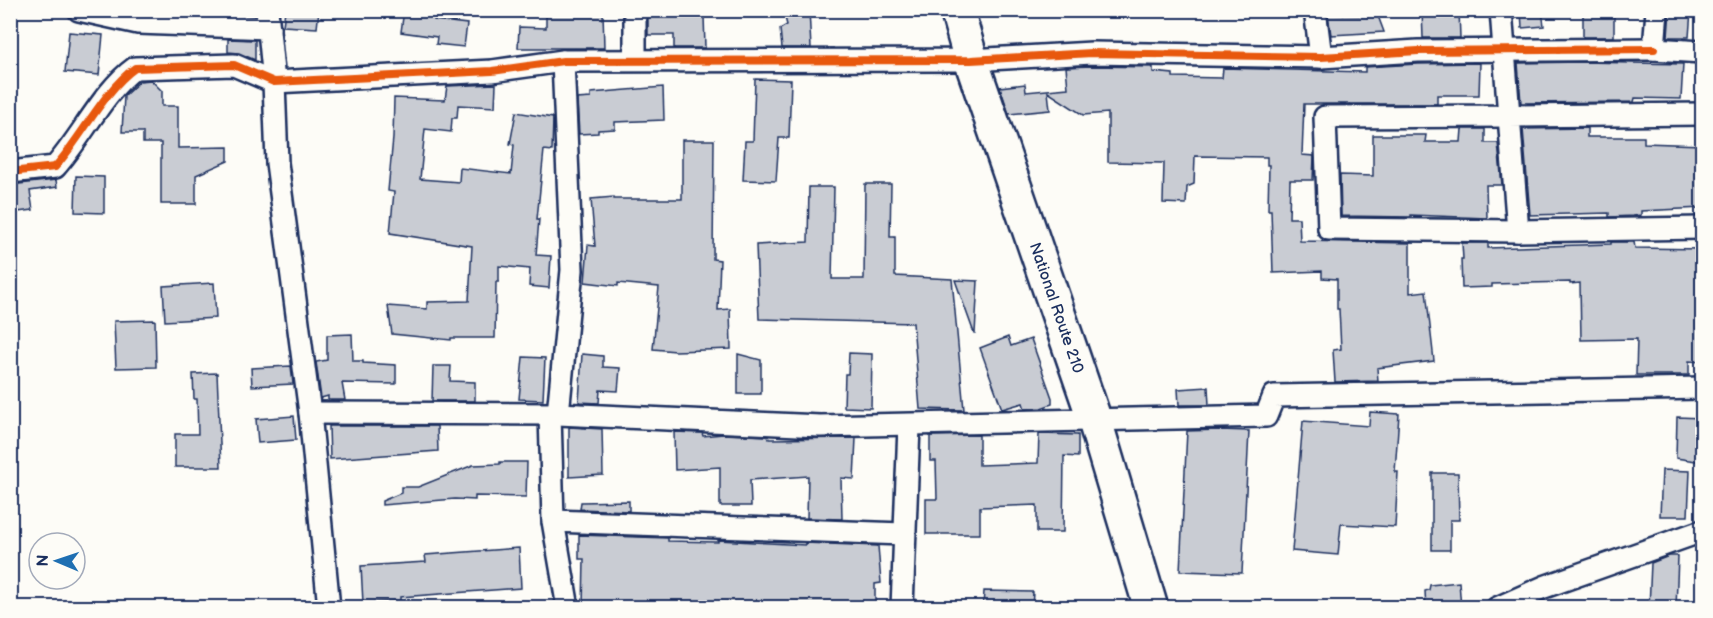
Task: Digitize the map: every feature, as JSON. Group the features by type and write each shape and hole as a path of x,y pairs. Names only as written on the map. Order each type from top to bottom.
{"highway":[{"name":"National Route 210","path":"957,10 971,60 1095,421 1151,608"}],"street":[{"path":"635,10 635,59"},
{"path":"1315,10 1321,57"},
{"path":"1501,10 1518,231"},
{"path":"1653,49 1657,10"},
{"path":"83,11 138,23 268,19 274,82 277,163 310,412 329,608"},
{"path":"10,172 55,167 69,152 122,77 135,68 234,65 274,82 492,71 563,61 635,59 971,60 1092,52 1321,57 1418,51 1653,49 1702,52"},
{"path":"563,61 572,270 554,414 553,521 568,608"},
{"path":"1702,114 1325,117 1329,229 1518,231 1702,228"},
{"path":"310,412 554,414 820,426 909,426 1266,416 1274,396 1702,388"},
{"path":"902,608 903,534 909,426"},
{"path":"553,521 903,534"},
{"path":"1497,608 1544,587 1702,531"}],"building":[{"path":"285,10 319,10 317,28 283,26"},
{"path":"404,10 435,10 434,20 467,24 464,47 436,44 437,37 401,32"},
{"path":"648,10 698,10 698,16 704,16 705,48 674,48 674,35 648,35"},
{"path":"783,10 809,10 811,48 782,48 780,29 787,25"},
{"path":"1422,10 1459,10 1460,38 1423,38"},
{"path":"1521,10 1542,10 1544,26 1522,28"},
{"path":"1583,10 1614,10 1614,37 1583,37"},
{"path":"1670,10 1691,10 1689,37 1668,37"},
{"path":"546,11 603,12 604,48 518,48 519,27 546,28"},
{"path":"1328,14 1378,16 1384,32 1331,35"},
{"path":"69,32 103,35 99,75 65,72"},
{"path":"228,39 255,40 255,60 239,53 228,52"},
{"path":"1480,63 1479,95 1437,95 1437,104 1304,104 1302,155 1314,156 1313,180 1290,180 1289,218 1299,218 1300,241 1410,243 1410,293 1426,291 1434,361 1377,368 1378,381 1335,382 1333,350 1341,349 1337,279 1322,278 1322,271 1273,273 1267,157 1195,156 1194,184 1187,187 1186,204 1163,203 1164,163 1108,162 1108,113 1083,115 1048,92 1050,110 1009,114 1000,87 1025,84 1026,92 1068,88 1066,67 1153,67 1153,72 1173,74 1173,77 1222,78 1223,68 1365,72 1365,67"},
{"path":"1518,63 1683,64 1681,99 1635,98 1634,102 1521,103"},
{"path":"755,79 791,80 789,138 779,138 776,181 743,180 745,141 753,141"},
{"path":"151,80 162,91 162,106 178,106 178,148 228,147 228,161 196,175 196,204 161,204 161,143 143,143 143,132 122,132 124,96 140,81"},
{"path":"496,84 495,107 458,105 457,118 452,118 451,132 425,129 420,179 459,182 460,168 511,174 514,145 510,144 516,112 553,118 552,151 544,150 536,255 551,256 549,288 529,286 530,269 499,266 499,282 496,282 495,338 451,338 451,340 392,334 388,306 427,309 427,302 469,301 472,246 390,233 394,192 388,191 394,98 445,100 447,86"},
{"path":"663,87 664,120 615,122 615,129 579,134 577,99 591,98 591,93"},
{"path":"1587,128 1587,137 1644,137 1644,143 1702,145 1702,208 1641,211 1641,215 1609,217 1609,213 1530,215 1523,129"},
{"path":"1462,129 1485,129 1485,143 1498,143 1502,185 1486,185 1487,218 1411,215 1411,217 1341,216 1340,175 1373,176 1373,135 1426,135 1425,142 1461,142"},
{"path":"682,140 714,140 713,259 720,260 718,310 730,309 731,349 676,351 653,349 659,287 585,282 588,245 595,246 591,199 614,197 614,199 682,199"},
{"path":"76,176 104,177 104,213 75,212"},
{"path":"56,180 57,187 30,191 33,210 10,213 10,185"},
{"path":"865,184 891,184 890,237 895,237 895,276 952,279 964,410 920,409 913,323 759,319 756,245 808,242 809,187 834,187 832,279 864,279"},
{"path":"1611,242 1634,242 1635,248 1702,249 1702,362 1689,361 1689,375 1636,375 1637,339 1581,340 1580,283 1492,284 1492,287 1462,288 1462,243 1488,243 1488,248 1611,244"},
{"path":"955,280 978,281 975,333 974,333"},
{"path":"214,283 216,318 165,321 163,286"},
{"path":"155,320 156,367 116,368 114,321"},
{"path":"352,334 353,361 396,365 396,384 342,383 345,400 328,400 328,396 321,398 316,362 327,360 327,335"},
{"path":"1008,337 1011,346 1031,339 1052,398 1052,404 1041,408 1025,409 1023,403 1002,409 980,348"},
{"path":"849,353 872,354 871,408 844,407 845,374 848,374"},
{"path":"582,354 603,356 603,367 620,368 618,391 600,390 599,403 579,402"},
{"path":"738,354 761,360 761,394 738,394"},
{"path":"523,357 545,358 543,400 519,399"},
{"path":"291,366 293,384 252,386 251,368"},
{"path":"433,366 451,366 450,381 475,382 475,401 432,401"},
{"path":"217,373 221,467 175,467 175,434 198,434 197,399 194,399 193,374"},
{"path":"1208,387 1209,405 1179,405 1178,389"},
{"path":"1370,412 1399,414 1395,472 1398,472 1395,527 1341,524 1338,555 1292,551 1303,421 1369,426"},
{"path":"294,416 296,440 258,443 256,419"},
{"path":"1677,417 1702,418 1702,462 1676,458"},
{"path":"329,426 437,426 438,451 330,459"},
{"path":"569,427 602,429 603,475 569,477"},
{"path":"1187,431 1249,431 1242,573 1180,571"},
{"path":"674,432 702,433 703,436 723,434 768,436 769,439 856,438 854,479 841,478 842,519 807,518 808,476 750,480 751,506 720,506 720,467 675,470"},
{"path":"1039,434 1078,435 1078,457 1064,456 1063,532 1037,532 1037,505 980,507 980,534 926,534 926,499 937,499 936,461 930,461 930,436 979,435 979,465 1038,463"},
{"path":"500,462 527,462 526,497 475,496 475,500 455,499 382,505 382,501 401,493 401,487 418,487 473,465 500,464"},
{"path":"1662,470 1690,471 1688,516 1660,516"},
{"path":"1432,473 1458,473 1459,520 1450,520 1450,550 1432,550"},
{"path":"629,501 629,511 580,509 581,502"},
{"path":"579,535 668,538 668,541 718,542 718,540 878,546 881,583 875,584 875,608 583,608 584,559 579,559"},
{"path":"519,548 521,588 400,597 400,601 363,603 361,566 426,562 425,555"},
{"path":"1669,556 1678,556 1676,608 1649,608 1651,563"},
{"path":"1459,582 1461,608 1426,608 1425,591 1429,590 1430,585"},
{"path":"984,591 1033,592 1032,608 983,608"}],"cycle path":[{"path":"10,172 55,167 103,101 135,68 234,65 274,82 492,71 563,61 971,60 1092,53 1321,57 1418,51 1654,49"}]}
